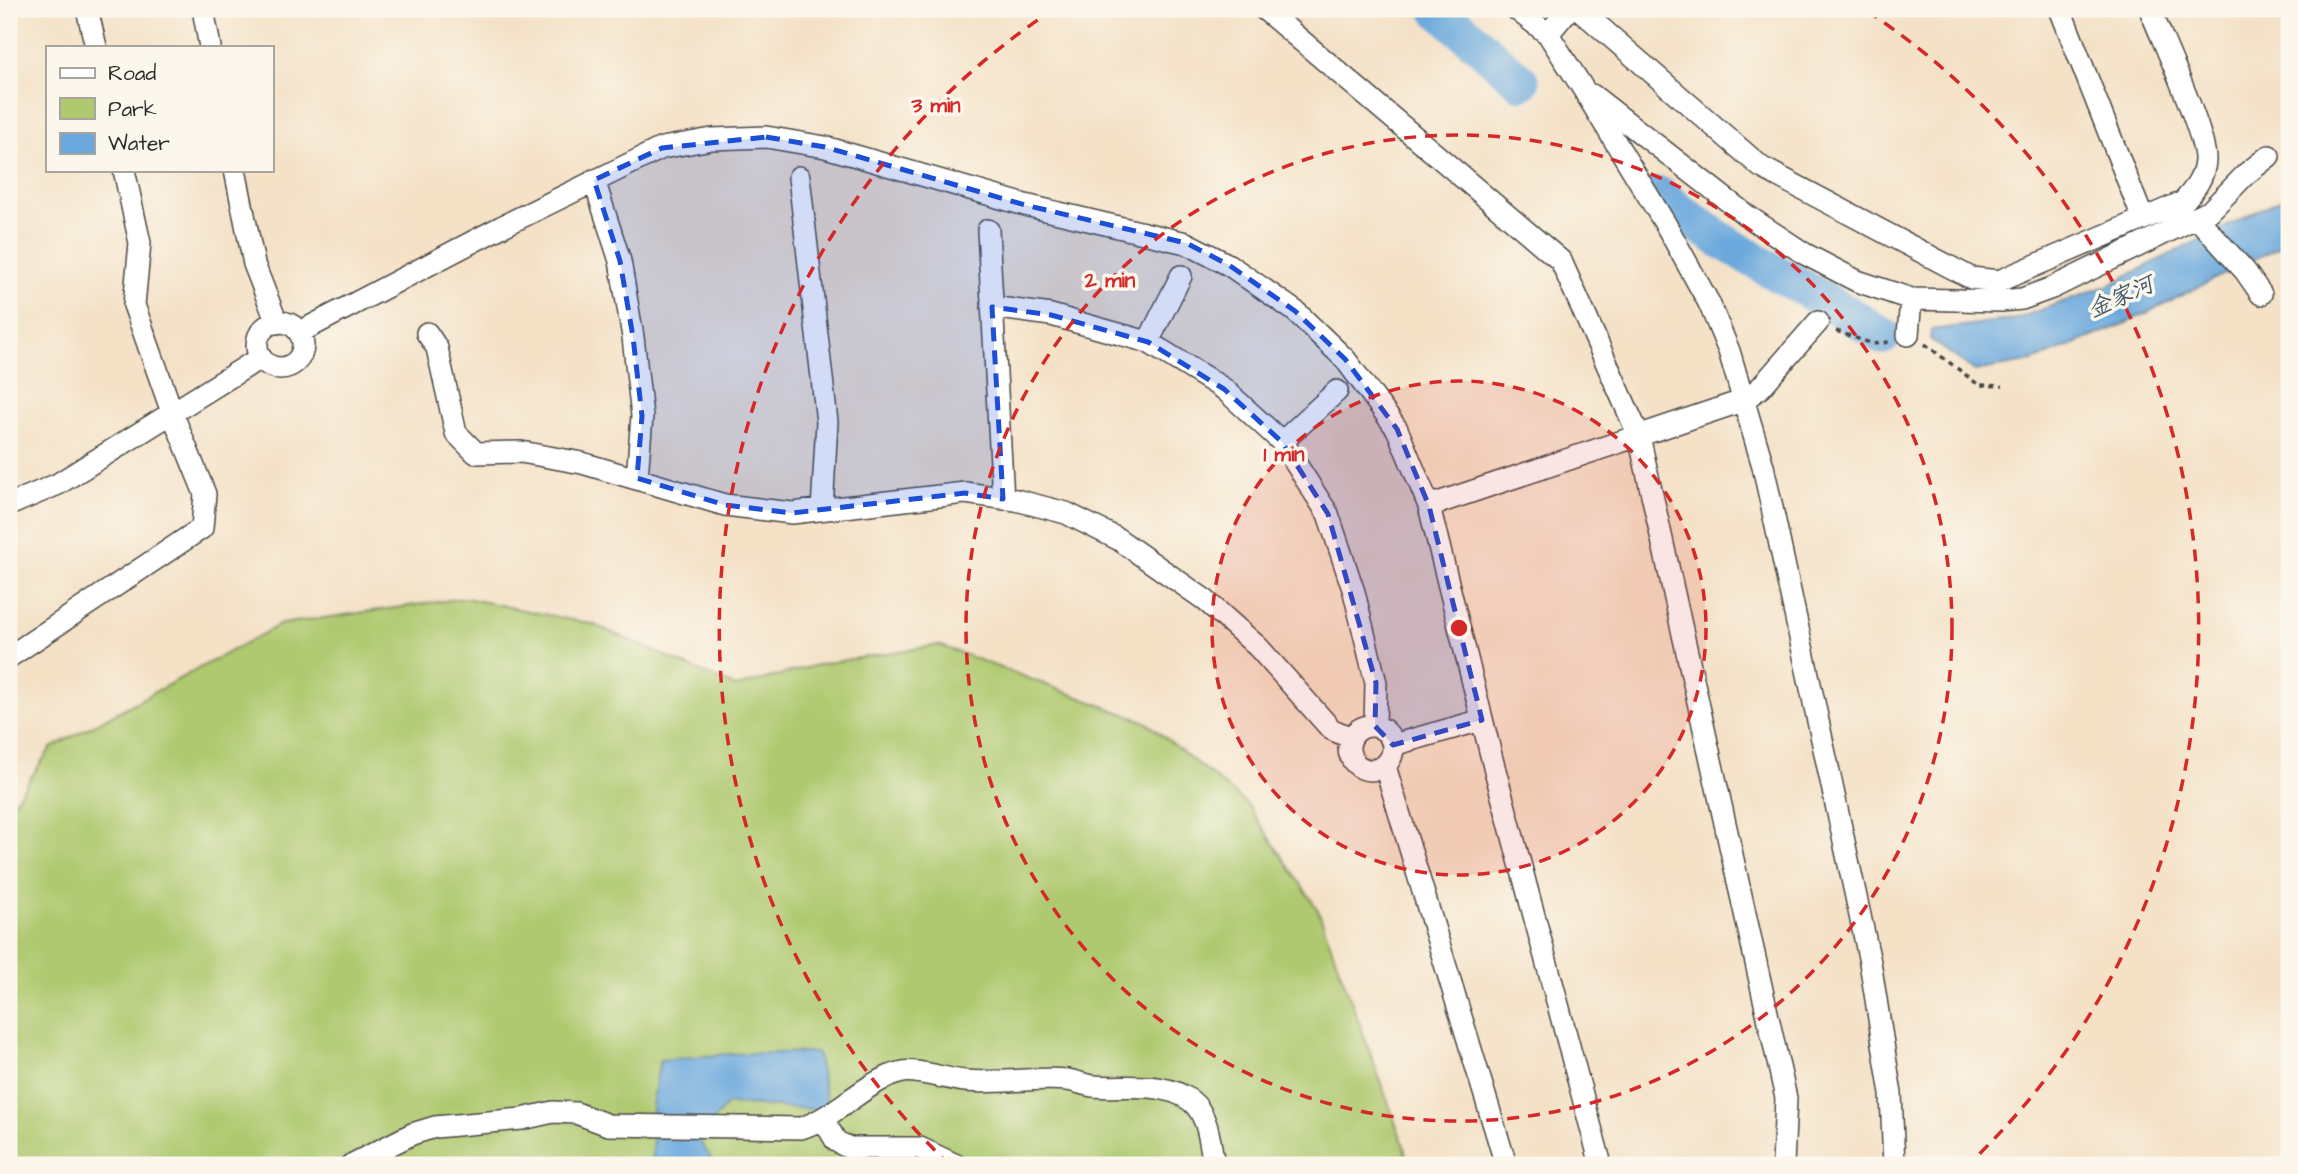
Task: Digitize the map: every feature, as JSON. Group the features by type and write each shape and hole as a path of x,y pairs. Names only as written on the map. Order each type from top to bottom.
{"street":[{"path":"87,9 96,46"},
{"path":"203,9 211,46"},
{"path":"1264,9 1561,261 1639,436 1786,1098 1783,1165"},
{"path":"1516,9 1548,34 1582,87 1666,225 1709,303 1729,351 1763,466 1870,962 1891,1094 1894,1165"},
{"path":"1548,34 1569,9"},
{"path":"1580,9 1761,167 1971,278 1999,281 2183,202 2198,186 2206,160 2200,137 2150,9"},
{"path":"2060,9 2143,219"},
{"path":"1582,87 1746,215 1805,254 1857,281 1911,299 1964,302 2022,299 2204,225 2210,211 2246,174 2269,156"},
{"path":"300,332 594,180 662,148 712,139 766,137 825,146 1025,205 1186,243 1229,265 1295,311 1345,359 1397,429 1429,506 1482,720 1601,1165"},
{"path":"9,657 202,528 205,494 173,415 134,305 140,243 124,172"},
{"path":"235,172 254,264 277,323"},
{"path":"799,177 827,422 822,510"},
{"path":"594,180 620,261 633,337 642,416 637,478"},
{"path":"2204,225 2245,271 2261,294"},
{"path":"988,230 1003,499"},
{"path":"1149,342 1181,275"},
{"path":"1908,335 1911,299"},
{"path":"992,307 1051,316 1149,342 1224,388 1282,442 1328,514 1349,579 1376,683 1375,726"},
{"path":"285,321 300,332 304,350 293,365 275,369 260,358 257,340 267,325 285,321"},
{"path":"1429,506 1742,401 1760,388 1818,321"},
{"path":"427,333 437,348 456,433 476,453 521,453 582,463 725,505 792,513 965,493 1066,513 1118,539 1205,600 1258,648 1331,729 1351,738"},
{"path":"9,505 58,484 173,415 260,358"},
{"path":"1282,442 1337,391"},
{"path":"1393,746 1482,720"},
{"path":"1375,726 1388,734 1393,753 1385,766 1367,771 1354,763 1349,753 1351,738 1360,729 1375,726"},
{"path":"1385,766 1506,1165"},
{"path":"351,1165 412,1134 435,1127 522,1119 553,1112 576,1113 616,1125 801,1128 824,1119 901,1072 912,1071 968,1081 1068,1080 1092,1086 1132,1085 1180,1094 1192,1102 1204,1119 1214,1165"},
{"path":"824,1119 836,1141 849,1148 920,1148 956,1165"}],"highlighted area":[{"path":"766,137 825,147 1025,205 1186,243 1229,265 1295,311 1345,359 1397,429 1429,506 1482,720 1393,745 1375,726 1376,683 1328,514 1282,442 1224,389 1148,342 1051,315 992,307 1003,499 965,493 792,513 725,505 637,478 642,416 633,337 620,261 594,180 662,148"}],"green space":[{"path":"465,598 592,624 736,687 821,664 939,645 1146,722 1247,804 1318,910 1404,1146 1408,1165 9,1165 9,809 51,748 281,624"}],"water":[{"path":"2289,195 2289,242 2126,323 2033,361 1975,371 1930,339 1931,330 2016,319 2109,285"},
{"path":"817,1052 828,1110 727,1104 698,1138 715,1165 653,1165 652,1105 660,1060 728,1054"}],"waterway":[{"name":"金家河","path":"1438,9 1521,82"},
{"name":"金家河","path":"1659,195 1740,252 1883,336"}]}
